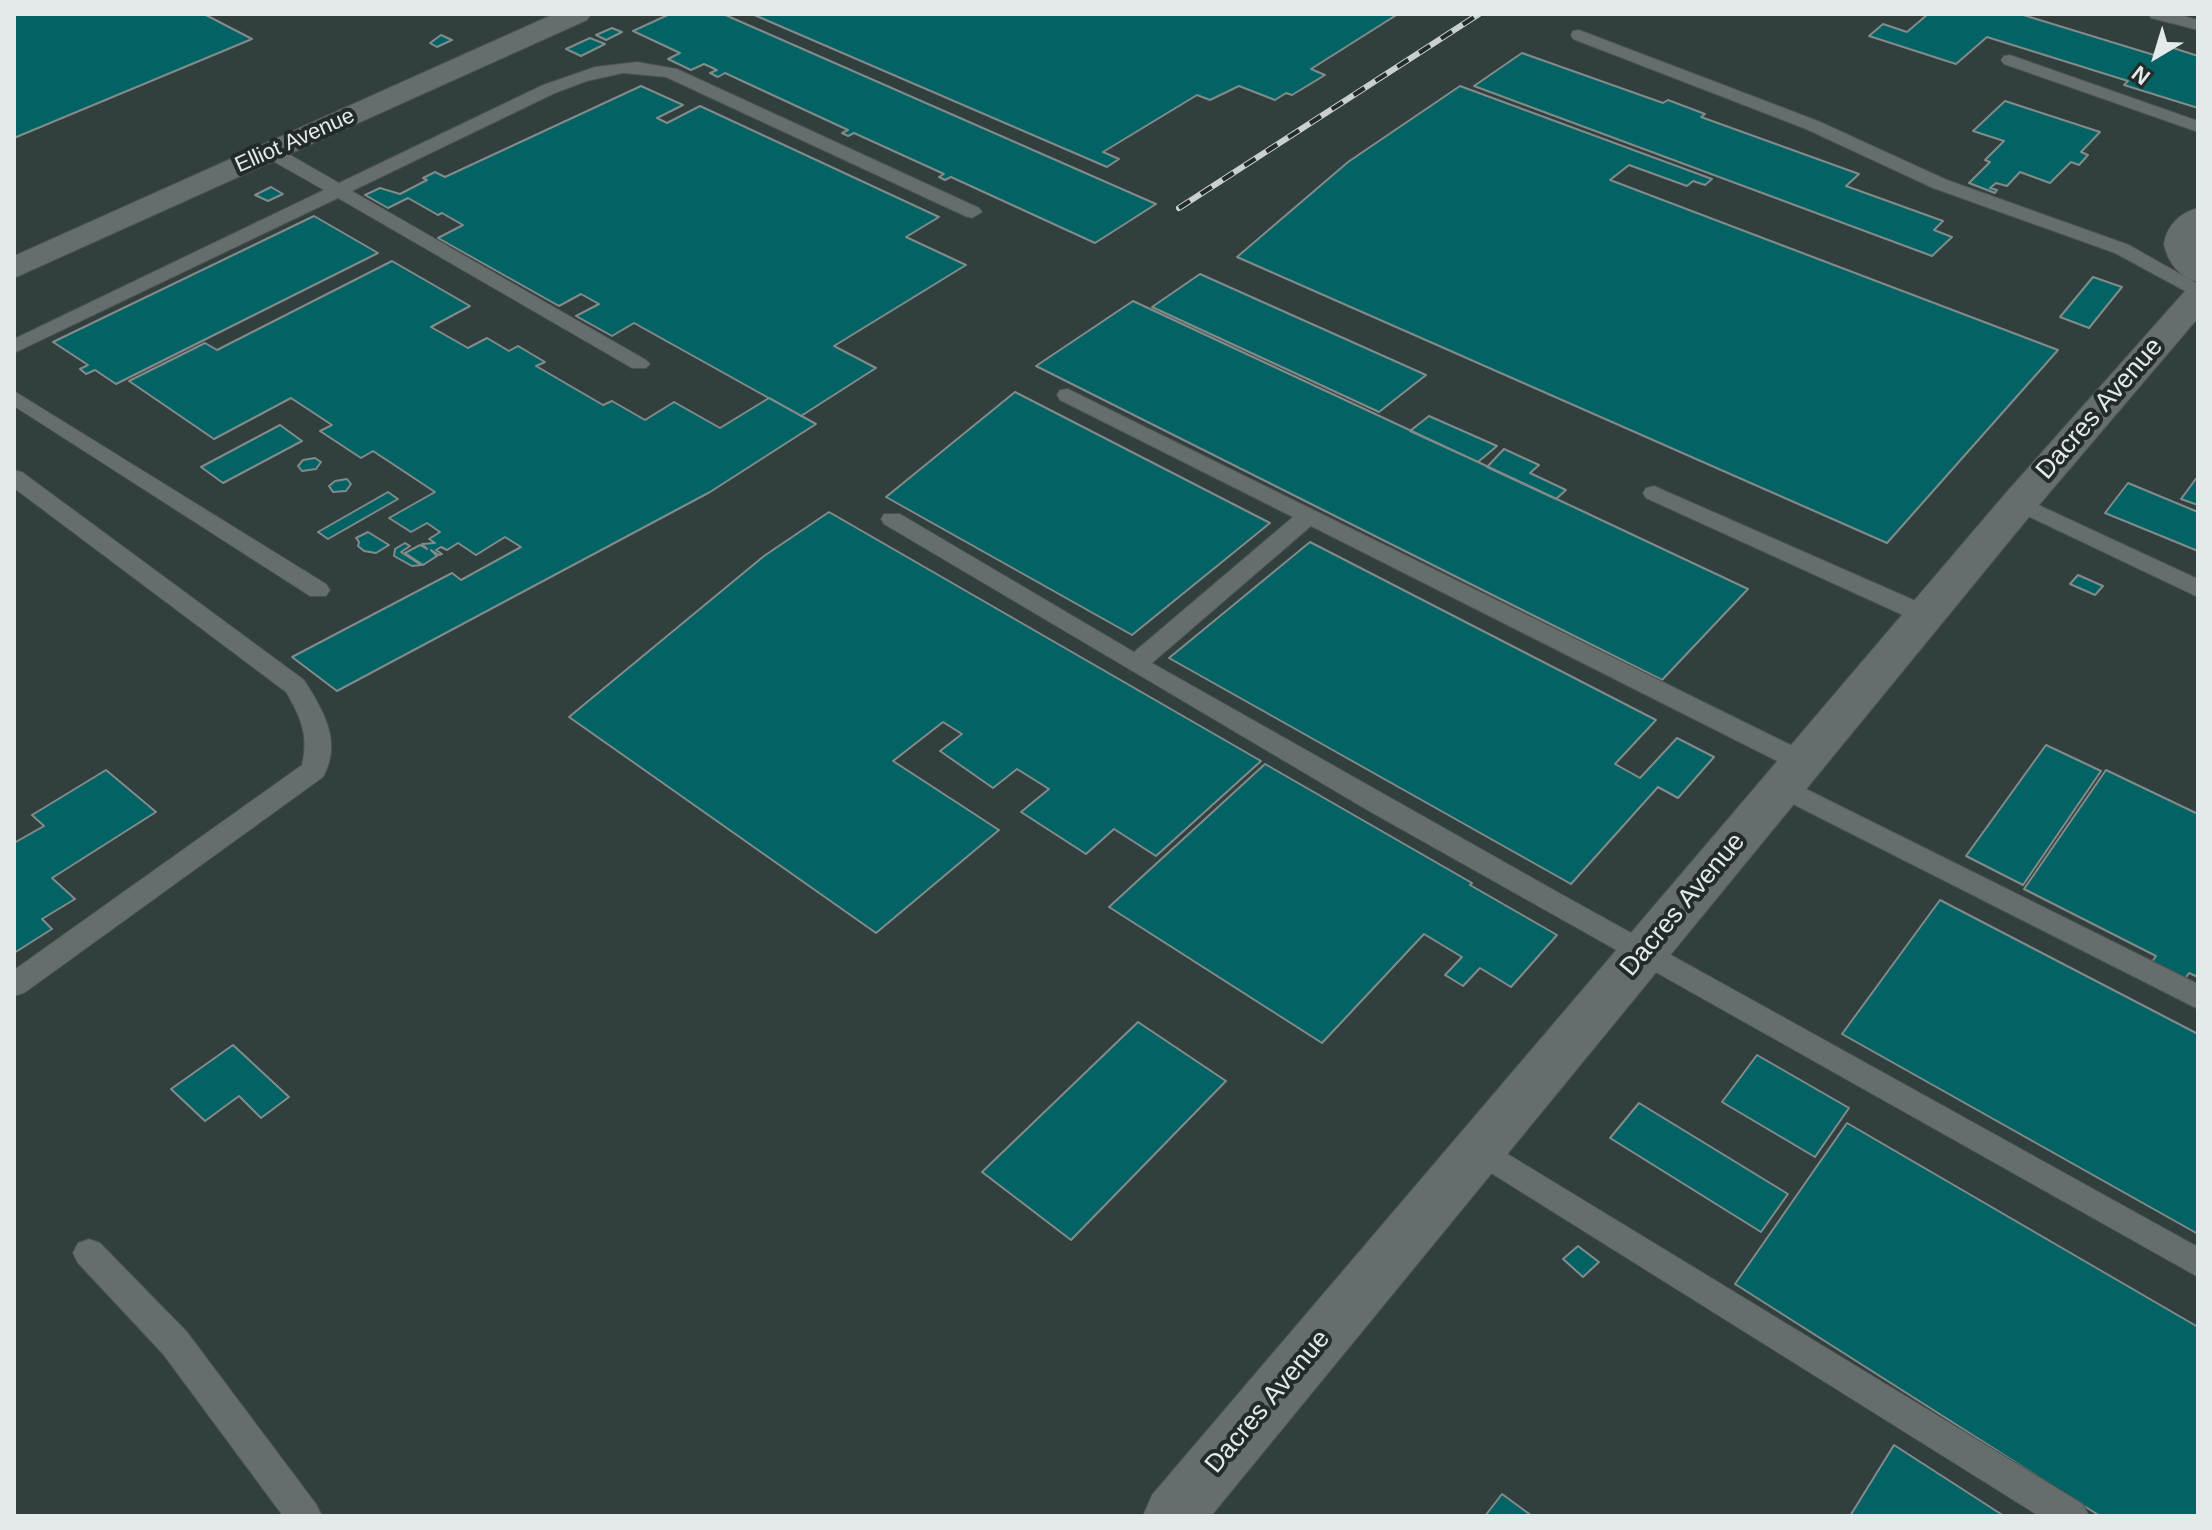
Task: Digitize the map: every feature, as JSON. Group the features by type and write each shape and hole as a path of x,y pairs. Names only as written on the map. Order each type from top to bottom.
{"street":[{"name":"Elliot Avenue","path":"14,268 577,14"},
{"path":"2198,218 2187,225 2180,240 2183,255 2198,272"},
{"name":"Dacres Avenue","path":"1173,1516 2019,503 2198,295"}],"lane":[{"path":"2157,14 2198,25"},
{"path":"1579,35 1812,125 1940,184 2113,245 2198,295"},
{"path":"2010,60 2198,127"},
{"path":"14,347 549,89 618,66 643,66 671,73 972,212"},
{"path":"271,152 639,364"},
{"path":"1068,395 1308,516 1792,774 2198,997"},
{"path":"14,397 318,590"},
{"path":"14,477 295,686 314,717 322,742 314,770 14,985"},
{"path":"1654,493 1925,615"},
{"path":"2019,503 2198,589"},
{"path":"1135,664 1308,516"},
{"path":"892,519 1135,664 1642,954 2198,1263"},
{"path":"1478,1149 2071,1516"},
{"path":"89,1253 175,1343 304,1516"}],"shaded area":[{"path":"14,14 2198,14 2198,1516 14,1516"}],"building":[{"path":"14,14 204,14 252,39 14,138"},
{"path":"670,14 723,14 1156,204 1095,243 951,177 945,180 939,177 944,174 854,133 848,136 842,133 848,130 725,73 718,77 710,73 717,70 704,64 691,70 668,59 680,53 633,31"},
{"path":"752,14 1398,14 1311,69 1325,75 1292,95 1286,93 1275,100 1239,86 1210,100 1197,95 1103,152 1119,159 1107,167"},
{"path":"1928,14 2020,14 2154,55 2164,45 2198,56 2198,108 2124,85 2128,81 1987,37 1956,64 1869,36 1883,24 1907,32"},
{"path":"612,28 622,32 606,40 596,35"},
{"path":"441,35 452,40 437,47 430,43"},
{"path":"590,38 605,44 581,56 566,49"},
{"path":"1522,53 1663,103 1668,100 1705,114 1701,117 1859,174 1846,186 1943,221 1934,230 1952,237 1932,256 1474,86"},
{"path":"641,86 683,105 657,118 667,123 700,106 939,217 906,237 966,265 834,346 876,368 801,416 634,323 612,336 576,316 599,304 581,294 559,306 438,238 463,225 442,213 438,215 408,198 388,208 365,195 380,188 400,194 427,180 423,178 435,172 445,177"},
{"path":"1460,86 1712,179 1705,185 1693,181 1687,186 1629,165 1610,180 2058,350 1887,543 1237,257 1348,162"},
{"path":"2005,101 2100,132 2081,152 2088,155 2079,165 2071,162 2050,183 2020,172 2007,186 1996,183 1990,188 1997,190 1995,193 1969,183 1990,162 1985,160 2004,141 1973,131"},
{"path":"271,187 283,194 268,201 255,195"},
{"path":"314,216 378,253 116,384 95,370 86,374 80,369 88,365 53,342"},
{"path":"392,261 470,306 431,327 468,348 487,338 509,351 518,346 545,362 536,366 603,405 612,401 645,420 674,402 720,428 769,398 816,424 710,492 337,691 292,657 452,573 461,580 521,547 505,537 476,555 458,543 447,550 441,547 436,550 442,554 439,555 431,550 437,556 423,565 405,553 420,545 427,549 422,544 435,543 429,539 440,532 427,523 411,532 389,518 435,492 373,451 361,458 320,431 332,425 291,398 214,439 129,381 205,343 217,350"},
{"path":"1200,274 1426,375 1379,412 1152,307"},
{"path":"2093,277 2122,287 2089,328 2060,317"},
{"path":"1133,301 1748,589 1662,680 1036,366"},
{"path":"1015,392 1270,523 1132,635 886,497"},
{"path":"1429,416 1497,446 1478,462 1410,431"},
{"path":"280,425 302,441 223,483 201,467"},
{"path":"1504,449 1539,465 1530,473 1566,490 1556,499 1487,467"},
{"path":"315,458 321,462 316,469 302,471 298,466 303,460"},
{"path":"2198,476 2198,505 2181,499"},
{"path":"347,479 351,484 346,491 333,492 329,486 335,481"},
{"path":"2128,483 2198,512 2198,551 2105,513"},
{"path":"388,492 398,499 328,539 318,532"},
{"path":"829,512 1261,761 1156,856 1114,829 1086,854 1021,812 1049,789 1017,769 993,788 940,751 962,734 943,722 893,761 999,830 876,933 569,717 764,556"},
{"path":"368,532 389,545 376,553 364,551 358,546 356,538"},
{"path":"1310,542 1656,720 1615,764 1640,778 1677,738 1714,757 1678,798 1658,787 1571,884 1169,658"},
{"path":"405,543 410,546 401,552 421,565 412,566 394,556 395,549"},
{"path":"2078,575 2103,586 2095,595 2070,584"},
{"path":"2046,745 2101,771 2023,885 1966,856"},
{"path":"1265,764 1557,935 1511,987 1480,968 1463,986 1445,975 1462,957 1424,934 1322,1043 1109,907"},
{"path":"106,770 156,812 52,878 75,899 42,919 52,929 14,953 14,843 44,826 32,815"},
{"path":"2106,770 2198,814 2198,977 2189,973 2185,979 2152,962 2156,956 2024,889"},
{"path":"1940,900 2198,1034 2198,1234 1842,1034"},
{"path":"1138,1022 1226,1081 1071,1240 982,1172"},
{"path":"233,1045 289,1097 261,1118 239,1096 205,1121 171,1089"},
{"path":"1757,1055 1849,1108 1815,1157 1722,1102"},
{"path":"1639,1103 1788,1194 1761,1232 1610,1138"},
{"path":"1847,1123 2198,1327 2198,1516 2100,1516 1735,1284"},
{"path":"1578,1246 1599,1262 1583,1277 1563,1259"},
{"path":"1894,1445 2004,1516 1850,1516"},
{"path":"1502,1494 1532,1516 1485,1516"}],"railway":[{"path":"1179,208 1479,14"}]}
